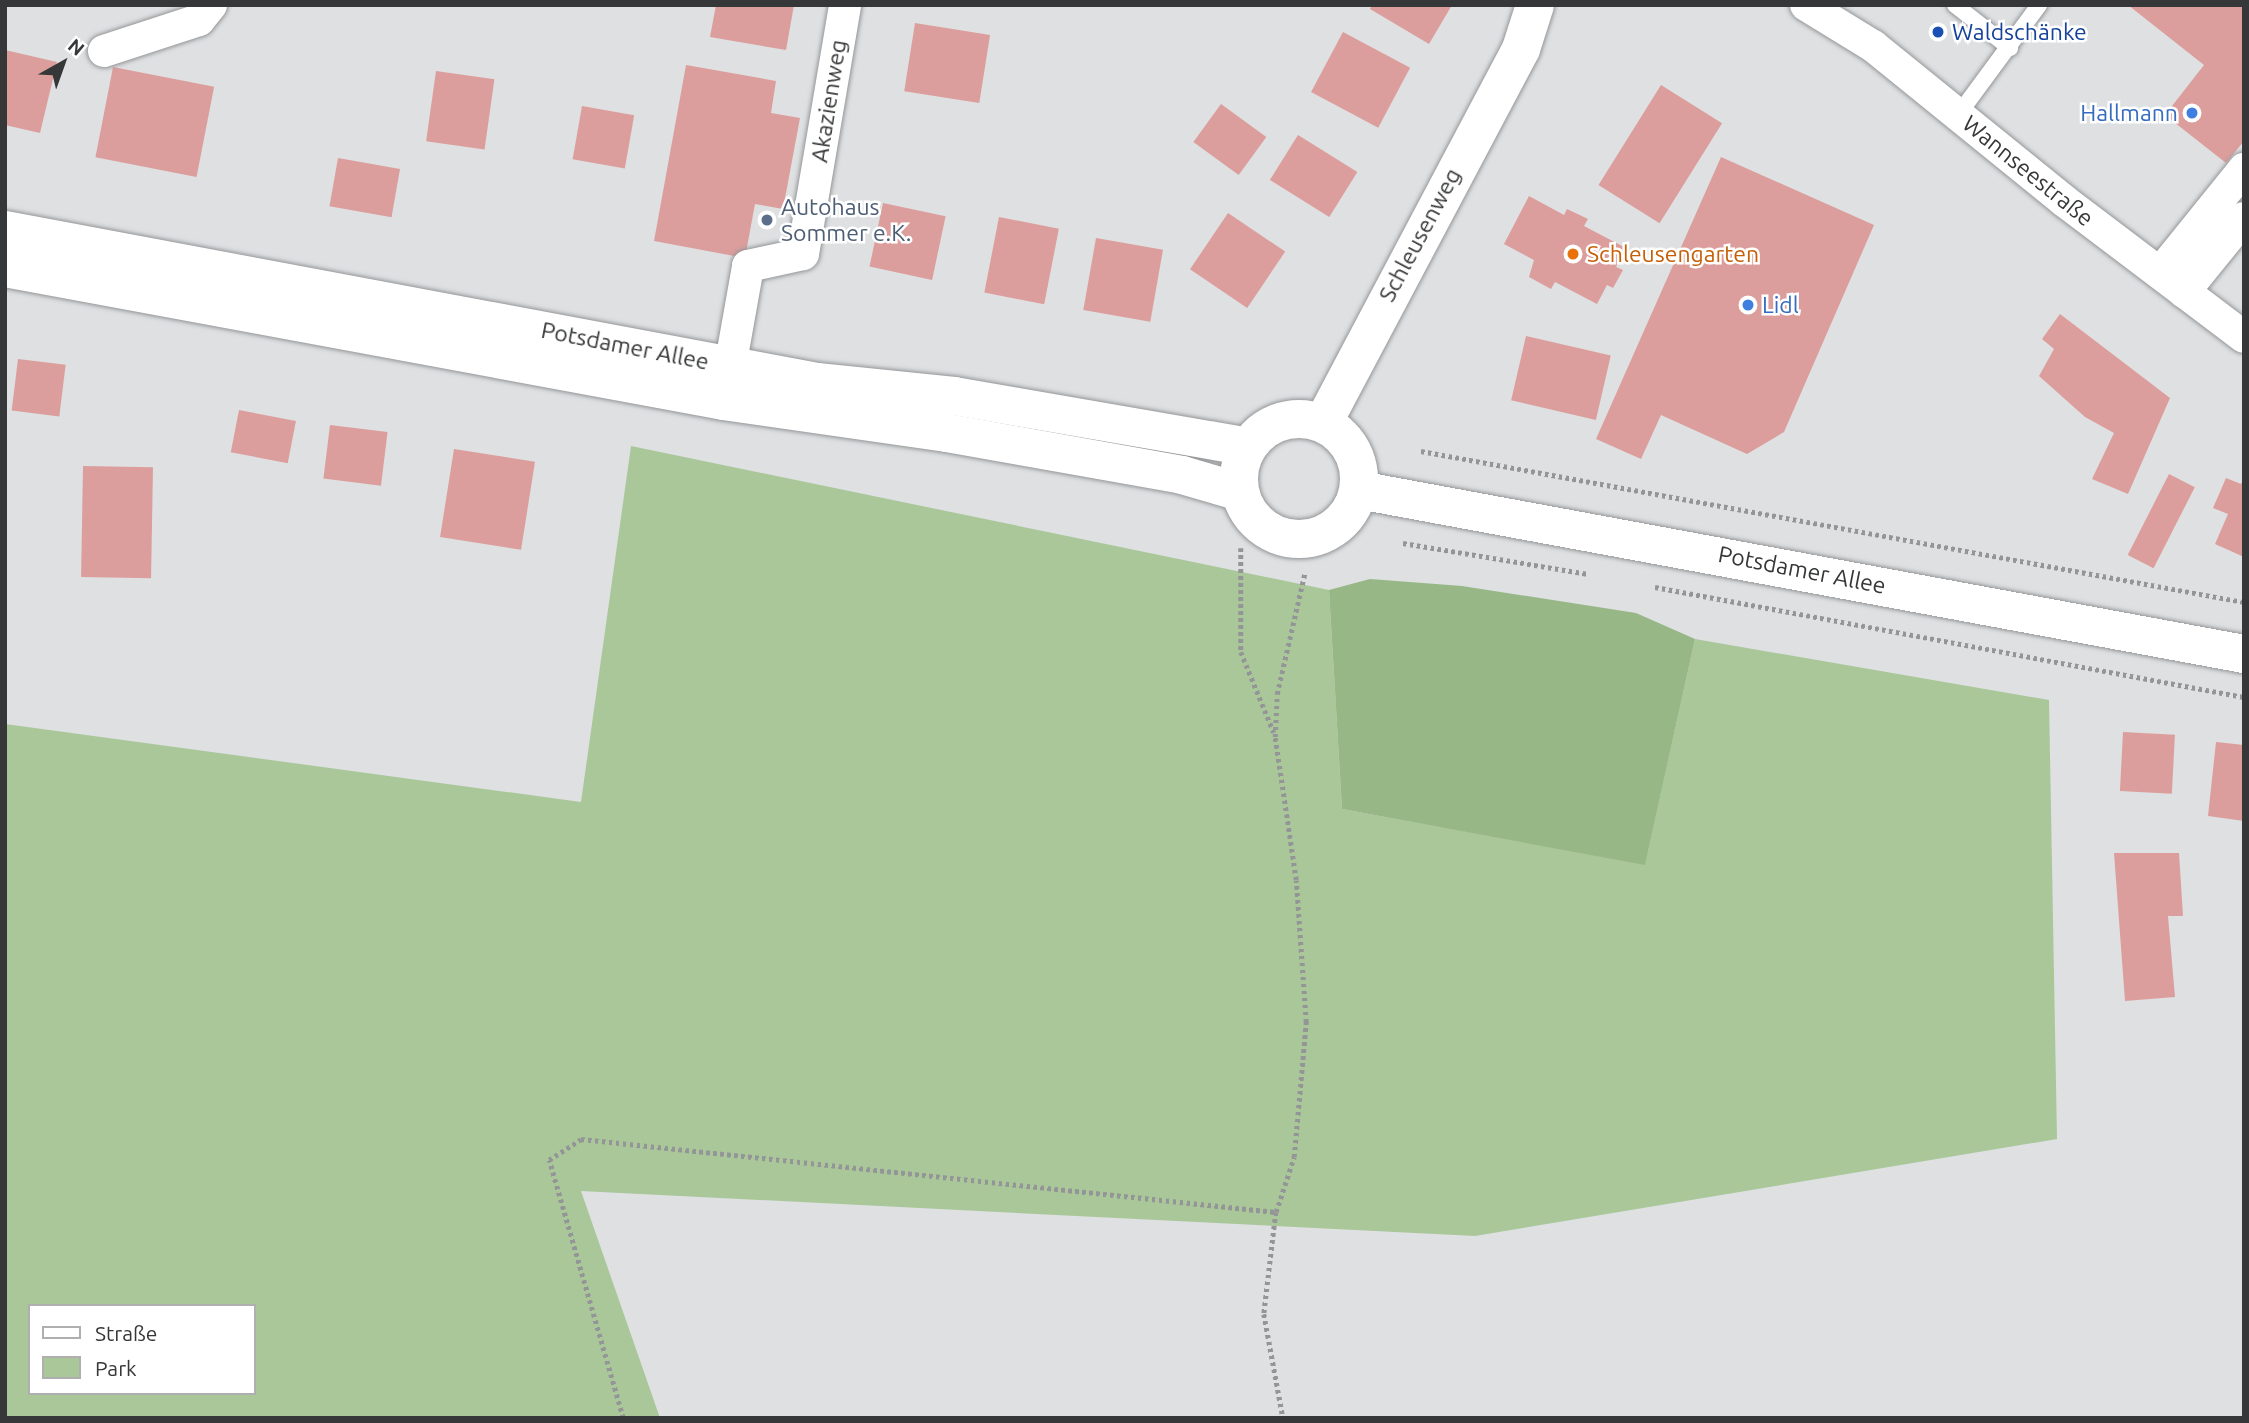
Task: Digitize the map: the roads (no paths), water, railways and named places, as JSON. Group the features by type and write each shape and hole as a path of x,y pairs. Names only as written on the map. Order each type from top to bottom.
{"street":[{"path":"104,51 199,20 211,5"},
{"name":"Akazienweg","path":"727,384 748,266 803,254 845,5"},
{"name":"Schleusenweg","path":"1323,423 1521,49 1535,5"},
{"name":"Schleusenweg","path":"1521,49 1558,5"},
{"name":"Wannseestraße","path":"1806,5 1873,46 2244,337"},
{"name":"Wannseestraße","path":"1843,5 1873,46"},
{"path":"2172,283 2244,169"},
{"path":"2172,283 2244,218"},
{"name":"Potsdamer Allee","path":"5,230 947,433 1182,475 1240,492"},
{"name":"Potsdamer Allee","path":"5,268 727,384 817,382 954,396 1248,447"},
{"path":"1306,419 1323,423 1340,434 1353,450 1359,490 1353,510 1339,526 1300,540 1280,537 1262,527 1248,512 1240,492 1241,461 1248,447 1273,425 1306,419"},
{"name":"Potsdamer Allee","path":"1359,490 2244,654"}],"lane":[{"path":"1955,5 2010,48"},
{"path":"1958,115 2010,48 2039,5"}],"place":[{"name":"Waldschänke","path":"1938,32"},
{"name":"Hallmann","path":"2192,113"},
{"name":"Autohaus Sommer e.K.","path":"767,220"},
{"name":"Schleusengarten","path":"1573,254"},
{"name":"Lidl","path":"1748,305"}]}
